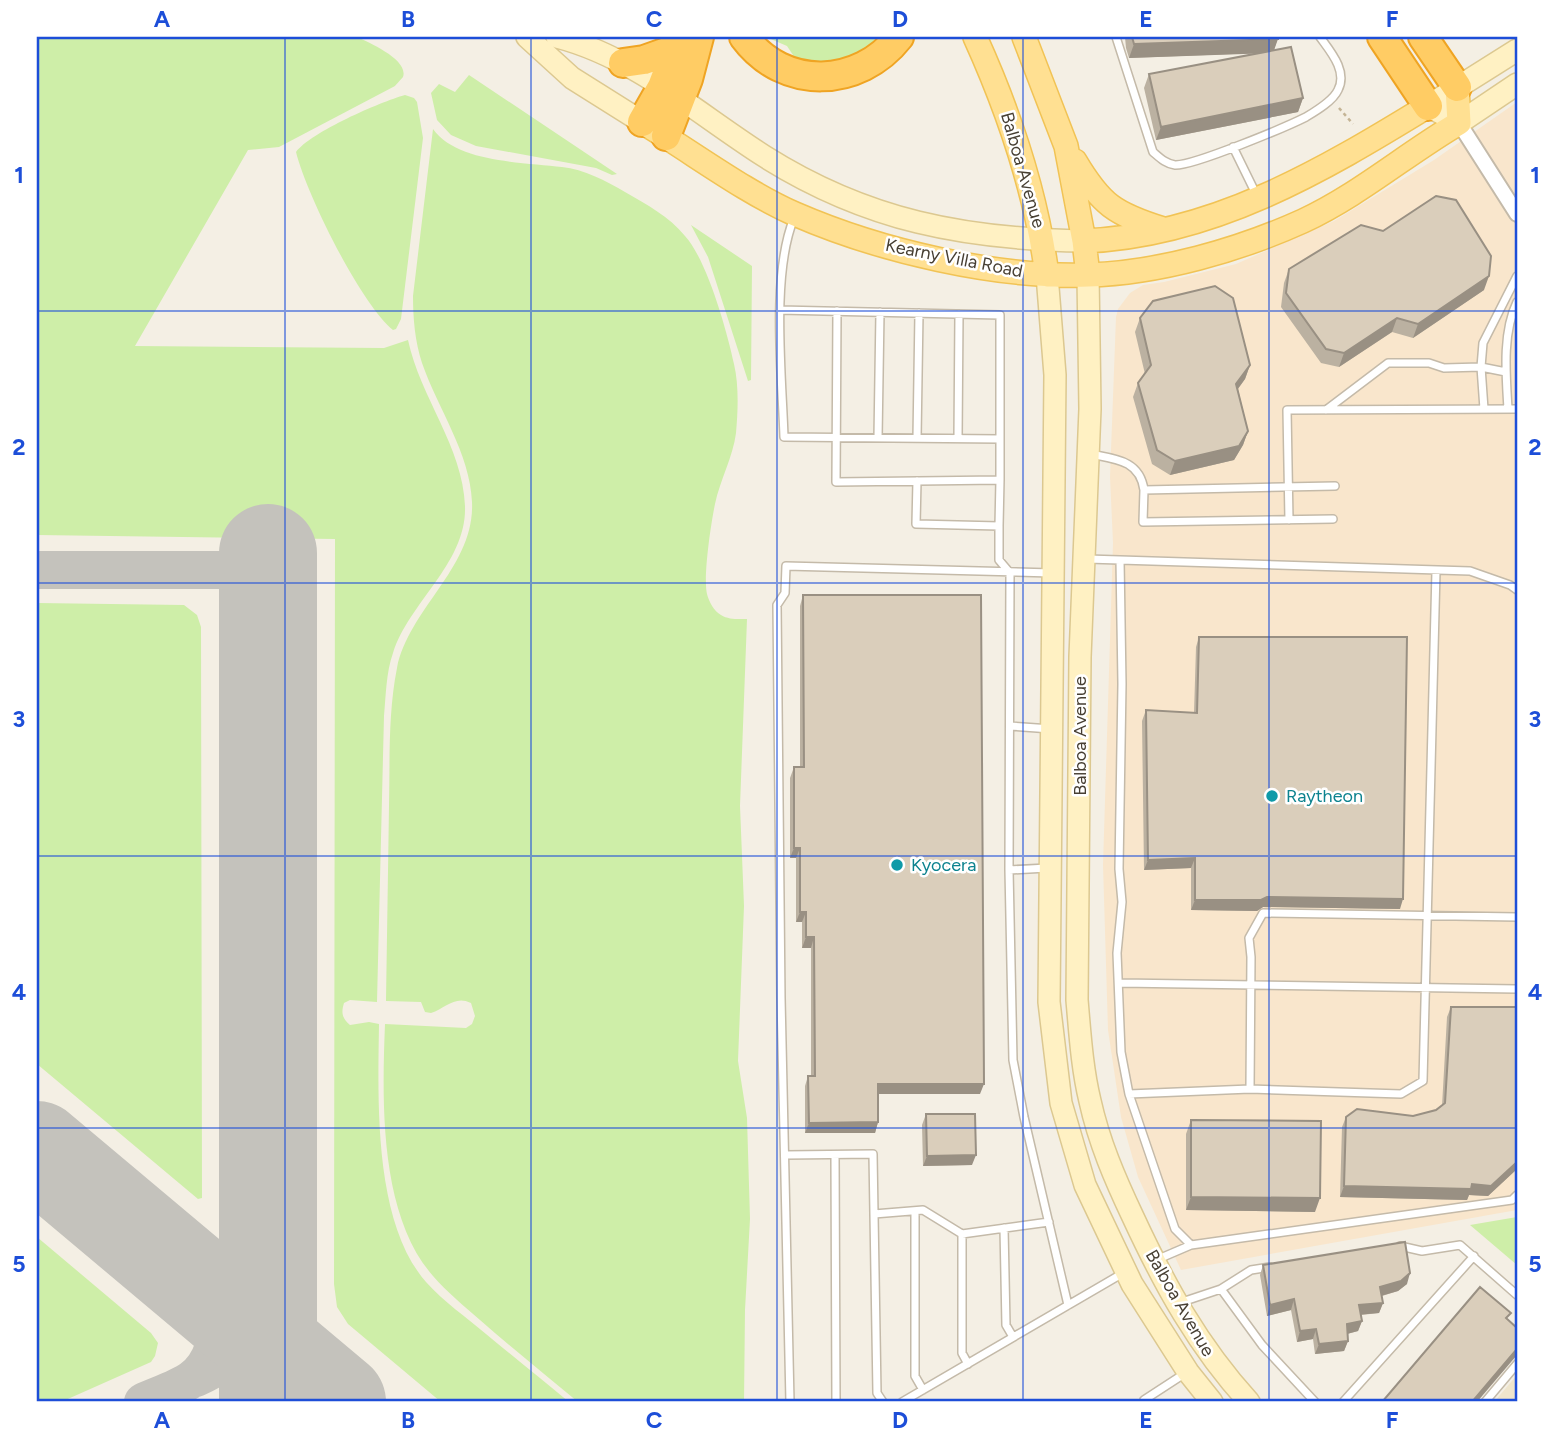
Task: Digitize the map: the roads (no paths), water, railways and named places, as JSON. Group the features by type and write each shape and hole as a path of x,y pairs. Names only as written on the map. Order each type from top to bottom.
{"highway":[{"path":"744,37 772,62 791,71 819,76 845,74 863,68 883,55 899,37"},
{"path":"1382,37 1428,106"},
{"path":"1423,37 1457,87"},
{"path":"623,63 644,60 685,41 688,79 670,93 654,129"}],"main road":[{"name":"Kearny Villa Road","path":"527,37 572,78 775,204 796,214 866,239 926,256 1047,275 1114,274 1224,251 1301,221 1335,205 1517,84"},
{"name":"Kearny Villa Road","path":"557,37 586,44 623,63 767,158 844,198 928,226 980,235 1084,241 1117,239 1166,230 1259,200 1367,144 1517,50"},
{"name":"Balboa Avenue","path":"975,37 1017,138 1037,207 1047,275 1055,375 1056,464 1049,1002 1061,1103 1085,1185 1129,1278 1188,1372 1212,1402"},
{"name":"Balboa Avenue","path":"1024,37 1066,146 1088,275 1089,454 1083,559 1077,1000 1090,1101 1114,1179 1153,1261 1186,1301 1220,1370 1249,1402"},
{"path":"1457,87 1459,123"},
{"path":"1428,106 1459,123"},
{"path":"1066,146 1092,187 1111,209 1166,230"},
{"path":"1056,464 1072,553 1083,559"},
{"path":"1129,1278 1147,1289 1167,1321 1220,1370"}],"street":[{"path":"1459,123 1517,214"}],"lane":[{"path":"1116,37 1153,152 1166,163 1178,165 1233,147 1306,116 1331,99 1339,89 1341,76 1336,60 1320,37"},
{"path":"1233,147 1259,200"},
{"path":"796,214 787,233 780,310 784,437 1000,439"},
{"path":"1483,409 1480,367 1483,344 1517,276"},
{"path":"1508,409 1506,372 1510,317 1517,302"},
{"path":"780,310 1000,315 999,560 1010,573 1009,870 1013,1060 1068,1305"},
{"path":"836,311 836,482 1000,481"},
{"path":"878,438 880,312"},
{"path":"917,438 919,313"},
{"path":"958,438 959,314"},
{"path":"1325,410 1388,363 1429,363 1444,368 1480,367 1506,372"},
{"path":"1289,520 1287,410 1517,409"},
{"path":"1089,454 1131,464 1143,480 1143,522 1333,519"},
{"path":"917,481 916,524 999,526"},
{"path":"1144,490 1335,486"},
{"path":"1083,559 1470,571 1517,590"},
{"path":"1120,560 1122,684 1119,869 1122,902 1117,953 1121,1052 1129,1094 1175,1228 1191,1245"},
{"path":"790,1402 781,998 777,606 785,593 786,566 1053,573"},
{"path":"1129,1094 1250,1089 1401,1094 1423,1081 1436,571"},
{"path":"1010,726 1052,729"},
{"path":"1009,870 1051,868"},
{"path":"1250,1089 1249,938 1263,914 1517,917"},
{"path":"1050,944 1078,944"},
{"path":"1119,983 1517,989"},
{"path":"786,1155 873,1154 877,1393 883,1402"},
{"path":"835,1155 836,1402"},
{"path":"1153,1261 1191,1245 1512,1200 1517,1195"},
{"path":"874,1214 923,1210 962,1234 1049,1222"},
{"path":"915,1211 915,1376 923,1390"},
{"path":"1004,1228 1006,1325 1013,1337"},
{"path":"962,1234 962,1353 968,1364"},
{"path":"1385,1248 1398,1245 1422,1251 1460,1245 1517,1295"},
{"path":"1343,1402 1474,1256"},
{"path":"1186,1301 1221,1289 1251,1270 1278,1266"},
{"path":"902,1402 1068,1305 1129,1278"},
{"path":"1221,1289 1262,1345 1315,1402"},
{"path":"1485,1402 1517,1364"},
{"path":"1145,1402 1144,1400 1188,1372"}],"place":[{"name":"Raytheon","path":"1272,796"},
{"name":"Kyocera","path":"897,865"}]}
